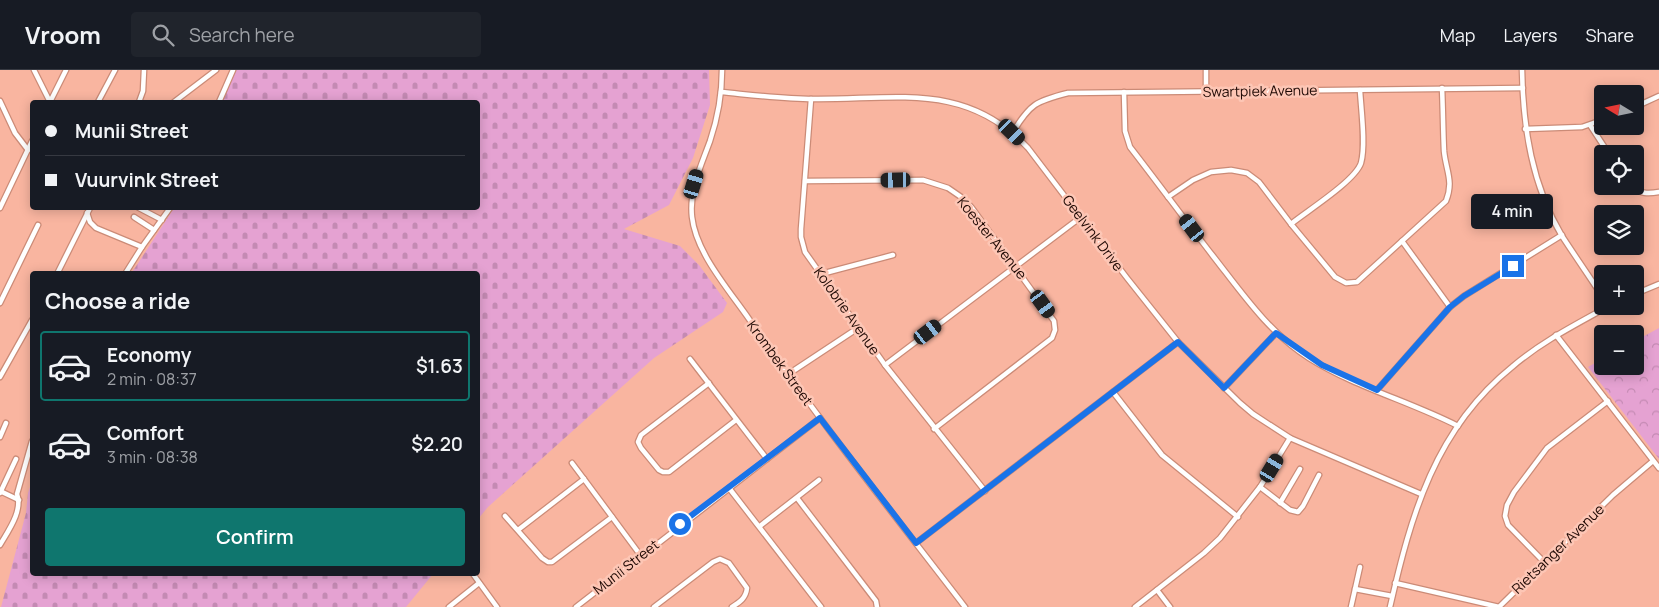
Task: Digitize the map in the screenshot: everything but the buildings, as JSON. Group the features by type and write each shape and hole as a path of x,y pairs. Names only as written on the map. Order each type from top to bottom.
{"street":[{"path":"34,70 49,100"},
{"path":"51,100 66,70"},
{"path":"99,100 115,70"},
{"path":"140,100 143,91 144,70"},
{"path":"177,100 216,70"},
{"path":"220,100 233,70"},
{"name":"Krombek Street","path":"722,70 717,116 697,174 691,202 693,223 698,240 787,375 965,607"},
{"path":"1206,70 1206,92"},
{"path":"1522,70 1525,129 1538,184 1562,235 1594,284"},
{"path":"1168,197 1201,176 1224,171 1247,173 1256,179 1336,277 1346,284 1357,282 1443,204 1450,190 1450,177 1444,152 1442,88"},
{"name":"Swartpiek Avenue","path":"1012,132 1031,106 1042,100 1068,93 1523,88"},
{"path":"1291,224 1350,178 1360,166 1362,143 1360,90"},
{"name":"Geelvink Drive","path":"721,92 811,100 922,98 944,100 979,111 1012,132 1036,157 1178,342 1253,414 1290,438 1421,494"},
{"path":"1124,92 1125,131 1128,142 1229,277 1276,333 1322,365 1415,405 1458,426"},
{"path":"1644,103 1659,96"},
{"name":"Kolobrie Avenue","path":"811,100 801,237 805,252 885,365 985,491"},
{"path":"0,101 15,133 28,150"},
{"path":"1525,129 1575,127 1594,123"},
{"path":"1590,125 1603,145"},
{"path":"0,208 30,146"},
{"name":"Koester Avenue","path":"805,181 914,179 941,185 964,199 1054,321 1056,327 1054,336 934,428"},
{"path":"1644,193 1659,192"},
{"path":"58,271 89,210"},
{"path":"143,210 162,220"},
{"path":"126,271 169,210"},
{"path":"87,213 90,222 96,228 142,247"},
{"path":"134,217 154,230"},
{"path":"885,365 1081,217"},
{"path":"0,303 38,225"},
{"path":"1377,390 1450,307 1464,296 1562,235"},
{"path":"1402,241 1450,307"},
{"path":"821,274 893,255"},
{"path":"1644,290 1659,284"},
{"path":"1390,607 1410,526 1421,494 1440,454 1458,426 1482,395 1501,376 1556,335 1594,314"},
{"path":"0,377 30,324"},
{"path":"787,375 858,328"},
{"path":"1224,388 1276,333"},
{"path":"1556,335 1659,468"},
{"path":"916,543 1178,342"},
{"path":"690,359 767,459"},
{"path":"708,383 641,435 638,442 641,448 659,470 669,472 736,420"},
{"path":"1114,392 1162,455 1238,516"},
{"path":"1545,563 1508,525 1505,516 1507,505 1514,492 1547,448 1608,401"},
{"name":"Munii Street","path":"576,607 820,418"},
{"path":"0,437 6,423"},
{"path":"1135,607 1215,544 1260,487 1290,438"},
{"path":"0,545 19,509 17,494 30,448"},
{"path":"16,460 0,492 19,500"},
{"name":"Rietsanger Avenue","path":"1395,583 1499,607 1608,500 1653,461"},
{"path":"572,463 641,556"},
{"path":"1280,503 1300,469"},
{"path":"1260,487 1290,510 1298,512 1304,506 1319,475"},
{"path":"518,530 584,479"},
{"path":"760,526 819,480"},
{"path":"729,488 821,607"},
{"path":"797,498 876,601 877,607"},
{"path":"505,516 542,558 548,562 552,562 612,517"},
{"path":"654,607 713,562 723,560 728,563 745,585 747,591 744,597 732,607"},
{"path":"1351,607 1360,567"},
{"path":"474,576 497,607"},
{"path":"449,607 479,583"},
{"path":"1355,589 1392,596"},
{"path":"1157,590 1170,607"}],"green space":[{"path":"234,70 709,70 710,105 693,158 669,205 624,229 680,246 699,265 727,303 723,312 654,358 488,507 480,517 480,271 133,271 173,210 480,210 480,100 222,100"},
{"path":"1659,328 1659,459 1594,375 1644,375 1644,336"},
{"path":"1594,364 1594,375 1588,367"},
{"path":"30,487 30,576 431,576 406,607 1,607 26,513"}],"route":[{"path":"680,524 820,418 916,543 1178,342 1224,388 1276,333 1322,365 1377,390 1450,307 1464,296 1513,266"}]}
